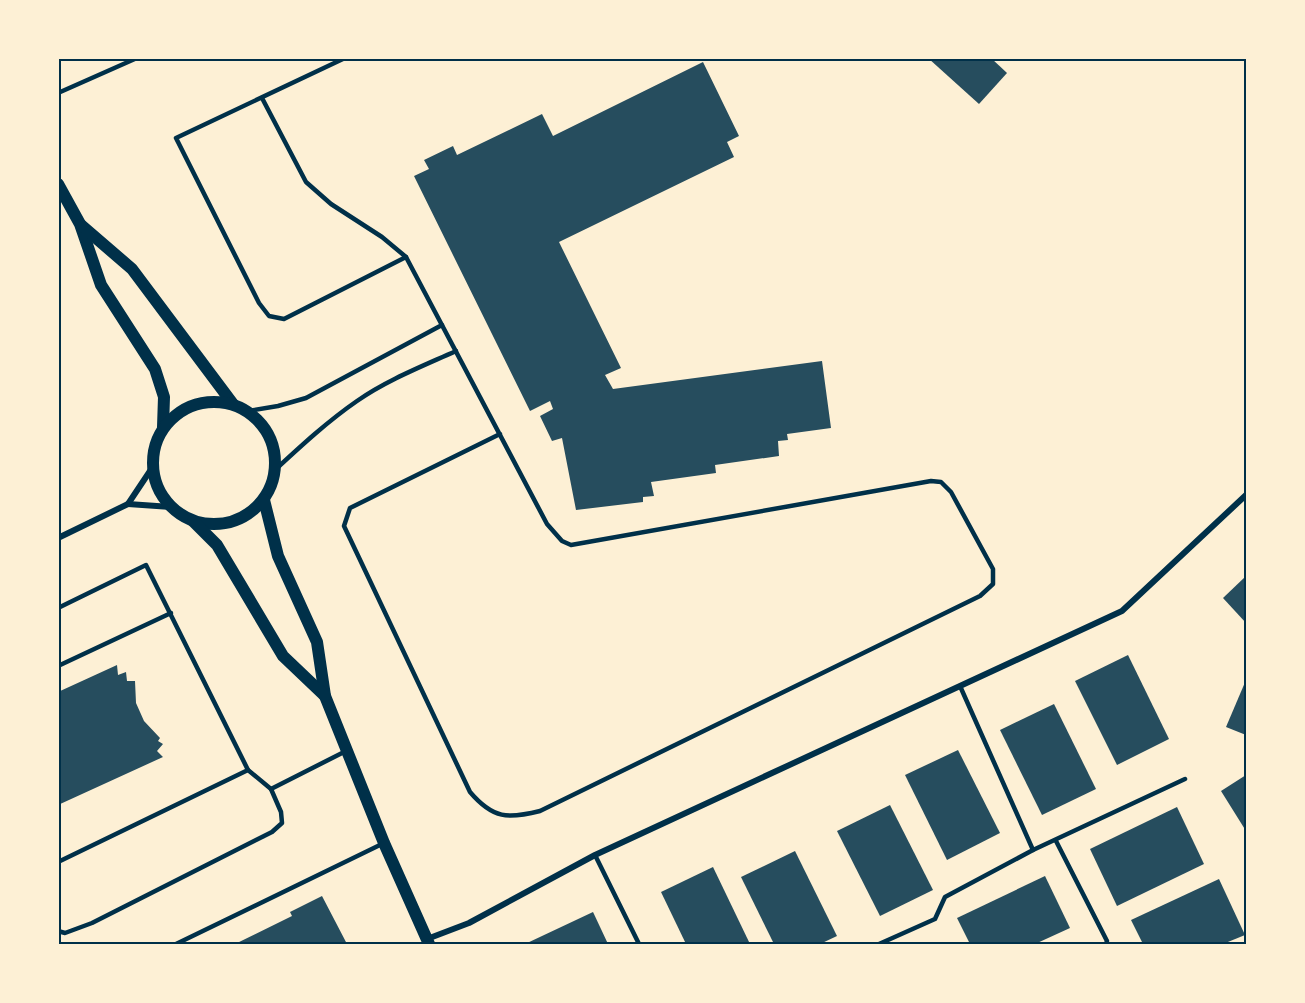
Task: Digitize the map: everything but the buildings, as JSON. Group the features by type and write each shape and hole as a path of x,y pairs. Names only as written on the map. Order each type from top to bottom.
{"main road":[{"path":"58,184 80,224 101,285 155,369 164,397 163,427"},
{"path":"80,224 132,269 233,404"},
{"path":"193,520 212,524 232,522 250,513 264,500 272,485 276,469 275,452 270,436 261,422 248,411 233,404 213,400 194,404 177,413 163,427 154,447 153,468 156,482 162,496 171,507 193,520 217,545 283,656 325,696"},
{"path":"264,500 278,556 316,642 325,696 384,843 428,942"}],"street":[{"path":"58,538 128,504 153,468"},
{"path":"428,942 469,923 595,855 1122,611 1246,495"},
{"path":"128,504 171,507"}],"lane":[{"path":"58,93 137,58"},
{"path":"345,58 176,138 259,303 269,316 284,319 406,257"},
{"path":"262,98 306,182 331,204 382,237 406,257 500,434 547,524 562,542 571,545 931,481 941,482 951,492 993,569 993,584 980,596 540,811 516,817 494,813 482,806 470,792 344,526 350,508 500,434"},
{"path":"248,411 306,398 442,325"},
{"path":"276,469 358,400 391,381 456,351"},
{"path":"58,608 146,565 248,770 271,789 281,812 282,823 272,832 92,923 65,933 58,931"},
{"path":"58,666 171,613"},
{"path":"960,686 1033,850"},
{"path":"271,789 346,751"},
{"path":"58,862 248,770"},
{"path":"879,945 935,919 945,897 1033,850 1185,779"},
{"path":"1056,841 1107,941 1106,945"},
{"path":"176,945 384,843"},
{"path":"595,855 639,945"}]}
